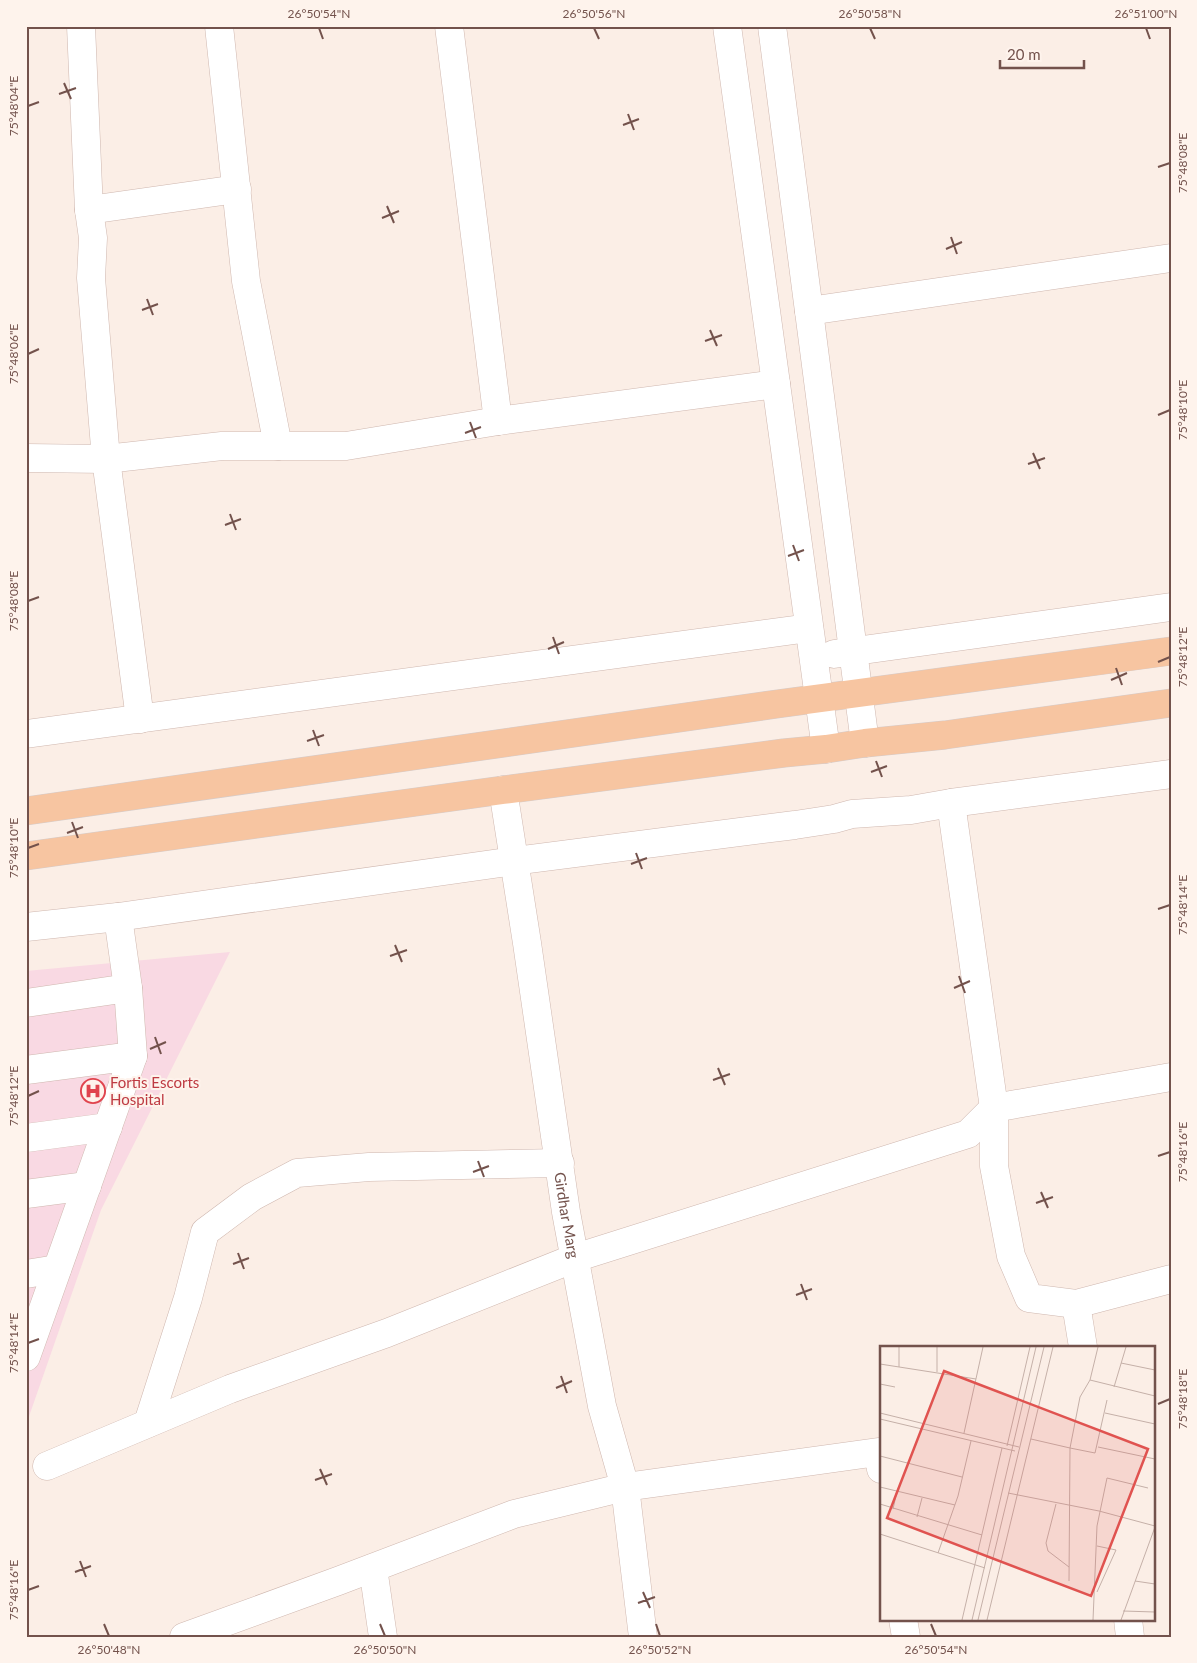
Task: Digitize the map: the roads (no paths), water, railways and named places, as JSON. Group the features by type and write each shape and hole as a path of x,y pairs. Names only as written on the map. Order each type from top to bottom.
{"main road":[{"path":"26,811 1171,651"},
{"path":"26,856 784,753 864,743 945,736 1171,703"}],"street":[{"path":"81,26 89,210 93,238 91,278 106,458 140,719"},
{"path":"219,26 246,281 278,446"},
{"path":"449,26 498,421"},
{"path":"728,26 826,749"},
{"path":"772,26 864,743"},
{"path":"89,210 237,188"},
{"path":"809,311 1171,258"},
{"path":"26,458 106,458 222,446 346,446 498,421 776,384"},
{"path":"813,656 1171,607"},
{"path":"26,734 809,628"},
{"path":"26,927 118,917 514,861 800,824 834,819 852,814 911,810 1171,774"},
{"name":"Girdhar Marg","path":"502,790 566,1212 602,1406 625,1487 643,1637"},
{"path":"951,803 994,1108 994,1166 1011,1256 1029,1298 1076,1304 1171,1279"},
{"path":"26,1357 133,1056 128,988 118,917"},
{"path":"26,1003 128,988"},
{"path":"26,1070 133,1056"},
{"path":"47,1466 230,1389 388,1333 575,1258 968,1134 994,1108 1171,1077"},
{"path":"26,1138 108,1127"},
{"path":"148,1423 188,1298 205,1232 252,1196 297,1173 378,1167 560,1163"},
{"path":"26,1194 87,1186"},
{"path":"26,1274 57,1269"},
{"path":"1076,1304 1083,1346"},
{"path":"184,1637 514,1514 625,1487 880,1457"},
{"path":"373,1568 383,1637"},
{"path":"903,1620 906,1637"},
{"path":"1128,1620 1130,1637"}],"place":[{"name":"Fortis Escorts Hospital","path":"93,1091"}]}
